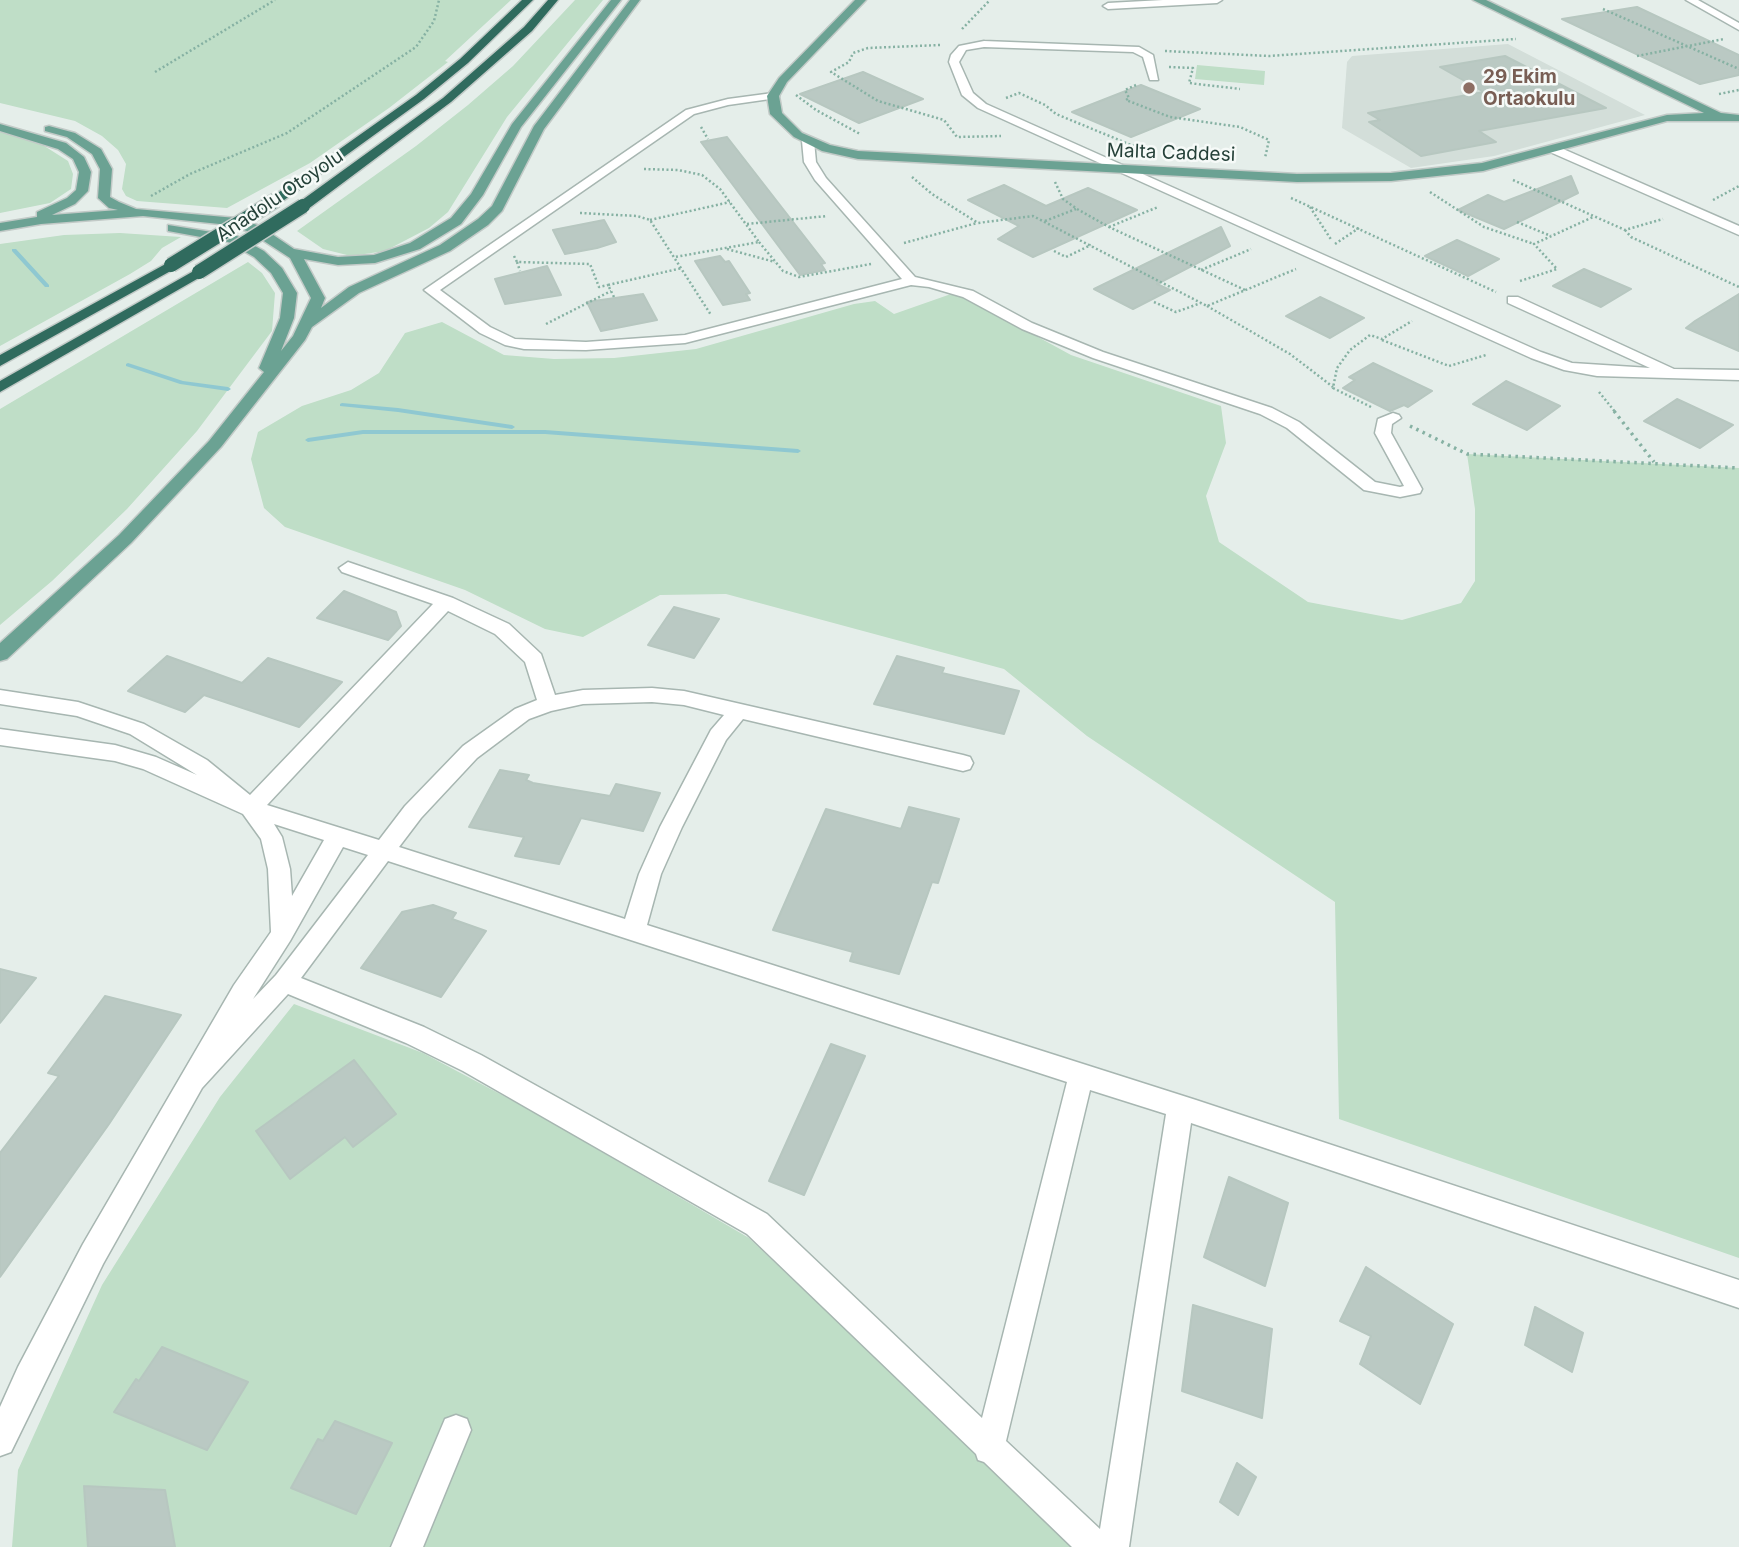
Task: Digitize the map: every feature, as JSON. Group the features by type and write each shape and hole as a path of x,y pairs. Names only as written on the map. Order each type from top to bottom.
{"highway":[{"name":"Anadolu Otoyolu","path":"0,361 171,265 276,200 419,97 464,61 528,0"},
{"name":"Anadolu Otoyolu","path":"0,387 199,272 303,206 447,100 528,29 554,0"}],"main road":[{"path":"290,252 338,261 375,259 415,246 456,221 477,195 516,126 616,0"},
{"path":"305,327 354,290 445,248 483,222 508,189 538,128 635,0"},
{"path":"773,96 783,80 862,0"},
{"path":"1478,0 1720,116 1739,118"},
{"name":"Malta Caddesi","path":"773,96 773,106 781,121 808,141 858,155 1052,167 1344,179 1409,177 1483,166 1667,118 1720,116"},
{"path":"0,115 85,142 97,152 106,169 104,198 114,205 143,212 231,221 256,229 296,256 318,298 300,337 215,444 125,539 0,654"},
{"path":"0,127 62,146 78,157 85,172 82,191 71,201 46,214 1,230"},
{"path":"1,230 41,220 143,212"},
{"path":"1,230 87,226 184,229 232,239 259,254 277,271 290,293 287,317 258,389"}],"street":[{"path":"1108,6 1217,0"},
{"path":"1691,0 1739,27"},
{"path":"1718,16 1739,13"},
{"path":"1154,78 1148,55 1143,50 975,45 958,48 954,62 968,95 982,106 1554,362 1581,369 1739,375"},
{"path":"773,96 728,102 690,112 432,290 485,330 510,342 551,346 630,345 685,339 911,281 948,287 968,294 1027,326 1073,346 1266,411 1293,425 1370,486 1400,492 1414,489 1383,433 1384,422 1393,418"},
{"path":"0,134 16,132"},
{"path":"808,141 813,168 911,281"},
{"path":"1554,149 1739,231"},
{"path":"1513,300 1675,374"},
{"path":"348,568 446,602 502,629 534,659 548,704"},
{"path":"251,808 446,602"},
{"path":"191,1082 284,982 413,812 470,752 505,725 548,704 583,697 652,695 684,698 963,763"},
{"path":"0,696 41,701 111,718 137,729 200,766 251,808 271,837 274,848 283,904 282,934"},
{"path":"634,929 650,874 671,827 718,735 739,710"},
{"path":"0,737 115,753 149,763 251,808 634,929 1180,1107 1739,1294"},
{"path":"0,1441 93,1254 243,993 282,934 338,836"},
{"path":"284,982 415,1035 472,1063 757,1224 989,1449 1095,1547"},
{"path":"989,1449 1081,1075"},
{"path":"1113,1547 1180,1107"},
{"path":"407,1547 456,1430"}],"path":[{"path":"155,72 275,0"},
{"path":"150,196 190,174 287,133 416,47 434,21 439,0"},
{"path":"990,0 964,26 958,48 867,48 853,53 849,62 831,72 878,101 944,120 957,137 992,137 1036,130"},
{"path":"1604,9 1739,69"},
{"path":"1143,50 1269,56 1482,43 1548,35"},
{"path":"1606,62 1725,38"},
{"path":"1151,66 1193,68 1189,83 1240,89"},
{"path":"1154,78 1125,90 1129,98 1126,100 1170,117 1232,125 1265,137 1269,140 1260,176"},
{"path":"789,89 816,110 880,145 919,183 978,223"},
{"path":"982,106 1019,93 1045,105 1056,114 1151,153"},
{"path":"1483,166 1625,230 1631,237 1739,287"},
{"path":"1052,167 1060,194 1077,209 1109,227 1246,290"},
{"path":"632,169 698,173 730,202 783,271 799,277 892,260"},
{"path":"1246,176 1513,300"},
{"path":"1409,177 1469,219 1496,232 1534,244 1557,269 1511,285 1513,300"},
{"path":"1109,227 1185,196"},
{"path":"572,213 637,216 650,220 730,202"},
{"path":"1310,207 1335,245"},
{"path":"1045,221 1077,209"},
{"path":"1625,230 1692,211"},
{"path":"747,224 852,214"},
{"path":"882,248 978,223 1033,216 1202,303 1290,354 1334,388 1468,454 1739,468"},
{"path":"1534,244 1594,216"},
{"path":"650,220 720,331"},
{"path":"1517,222 1551,236"},
{"path":"1207,306 1323,258 1335,245 1359,228"},
{"path":"1200,270 1278,238"},
{"path":"675,257 759,242"},
{"path":"1054,251 1066,257 1091,244"},
{"path":"510,247 520,271"},
{"path":"723,248 775,262"},
{"path":"517,262 590,264 599,287 682,268"},
{"path":"608,285 614,297"},
{"path":"510,342 611,291"},
{"path":"1154,302 1176,312 1202,303"},
{"path":"1382,339 1433,309"},
{"path":"1334,388 1332,384 1337,368 1350,350 1370,335 1449,366 1513,344"},
{"path":"1581,369 1655,463"}],"shaded area":[{"name":"29 Ekim Ortaokulu","path":"1508,44 1645,115 1494,156 1411,168 1342,128 1347,62 1352,56"}],"green space":[{"path":"0,0 511,0 445,61 448,62 389,108 310,163 227,208 137,201 126,196 122,189 126,164 118,150 102,136 75,121 0,103"},
{"path":"575,0 603,0 507,117 448,212 429,228 385,251 351,256 323,249 297,231 416,146 468,105 513,66"},
{"path":"1197,65 1265,71 1264,85 1195,79"},
{"path":"0,132 38,142 68,161 73,174 71,189 50,203 0,213"},
{"path":"120,233 181,237 162,248 151,261 130,274 0,346 0,244 64,235"},
{"path":"248,262 262,273 275,293 272,331 197,431 127,509 52,581 0,625 0,409"},
{"path":"951,294 961,295 1071,355 1221,406 1226,443 1206,496 1219,542 1308,602 1402,620 1461,603 1475,581 1475,509 1467,454 1739,468 1739,1258 1339,1119 1335,902 1087,736 1004,669 726,594 660,595 583,637 545,629 465,590 285,527 264,508 251,459 258,432 302,406 351,390 379,373 405,333 442,322 504,355 554,359 614,358 696,349 854,304 875,301 894,314"},
{"path":"294,1004 423,1053 532,1111 749,1238 1076,1547 12,1547 18,1470 102,1285 220,1097"}],"building":[{"path":"1637,7 1739,55 1739,75 1700,84 1562,19"},
{"path":"1505,56 1606,108 1479,131 1496,142 1421,156 1369,122 1380,120 1368,113 1484,92 1440,67"},
{"path":"863,72 923,99 859,123 800,94"},
{"path":"1141,85 1200,109 1131,137 1072,112"},
{"path":"727,137 825,263 821,264 825,270 800,275 701,142"},
{"path":"1571,176 1578,193 1504,229 1458,210 1488,195 1504,202"},
{"path":"1004,185 1046,206 1088,188 1137,210 1033,257 998,239 1019,226 968,200"},
{"path":"604,220 616,242 597,248 565,254 553,230"},
{"path":"1221,227 1230,246 1157,284 1170,290 1133,309 1094,289"},
{"path":"1457,240 1499,259 1468,276 1425,256"},
{"path":"720,256 725,262 729,261 750,293 746,294 750,300 723,305 695,261"},
{"path":"547,266 561,295 505,304 495,279"},
{"path":"1584,269 1631,289 1601,307 1553,286"},
{"path":"643,294 657,320 601,331 587,302"},
{"path":"1739,294 1739,351 1686,328 1695,321"},
{"path":"1320,297 1364,318 1330,338 1286,316"},
{"path":"1373,363 1432,391 1408,407 1404,405 1390,411 1343,388 1355,380 1349,377"},
{"path":"1506,381 1560,406 1527,430 1473,404"},
{"path":"1677,399 1733,425 1700,448 1644,421"},
{"path":"344,591 396,612 401,626 388,640 317,618"},
{"path":"674,607 719,619 694,658 648,645"},
{"path":"167,656 242,683 268,658 342,682 299,727 204,695 185,712 128,691"},
{"path":"897,656 944,668 942,673 1019,691 1004,734 874,704"},
{"path":"500,770 529,775 526,780 533,783 610,796 616,784 660,793 643,831 581,818 559,864 515,856 524,837 469,827"},
{"path":"909,807 959,819 938,883 932,882 899,974 850,961 853,952 773,930 826,809 901,829"},
{"path":"433,905 456,913 452,919 486,931 441,997 361,968 402,912"},
{"path":"0,969 36,978 0,1023"},
{"path":"105,996 181,1015 109,1124 0,1277 0,1153 59,1076 48,1073"},
{"path":"831,1044 865,1056 804,1195 769,1181"},
{"path":"354,1060 396,1114 353,1147 345,1137 290,1179 256,1131"},
{"path":"1229,1177 1288,1203 1265,1286 1204,1257"},
{"path":"1366,1267 1453,1324 1420,1404 1360,1364 1371,1336 1340,1321"},
{"path":"1193,1305 1272,1329 1262,1418 1182,1391"},
{"path":"1535,1307 1583,1333 1572,1372 1525,1345"},
{"path":"162,1347 248,1382 207,1450 114,1412"},
{"path":"335,1421 392,1443 356,1514 291,1488 318,1439 323,1441"},
{"path":"1237,1463 1256,1477 1238,1515 1220,1502"},
{"path":"84,1486 165,1490 175,1547 88,1547"}],"waterway":[{"path":"14,250 47,286"},
{"path":"128,365 182,383 228,389"},
{"path":"342,405 398,410 512,427"},
{"path":"308,440 363,432 545,432 798,451"}],"place":[{"name":"29 Ekim Ortaokulu","path":"1469,88"}]}
